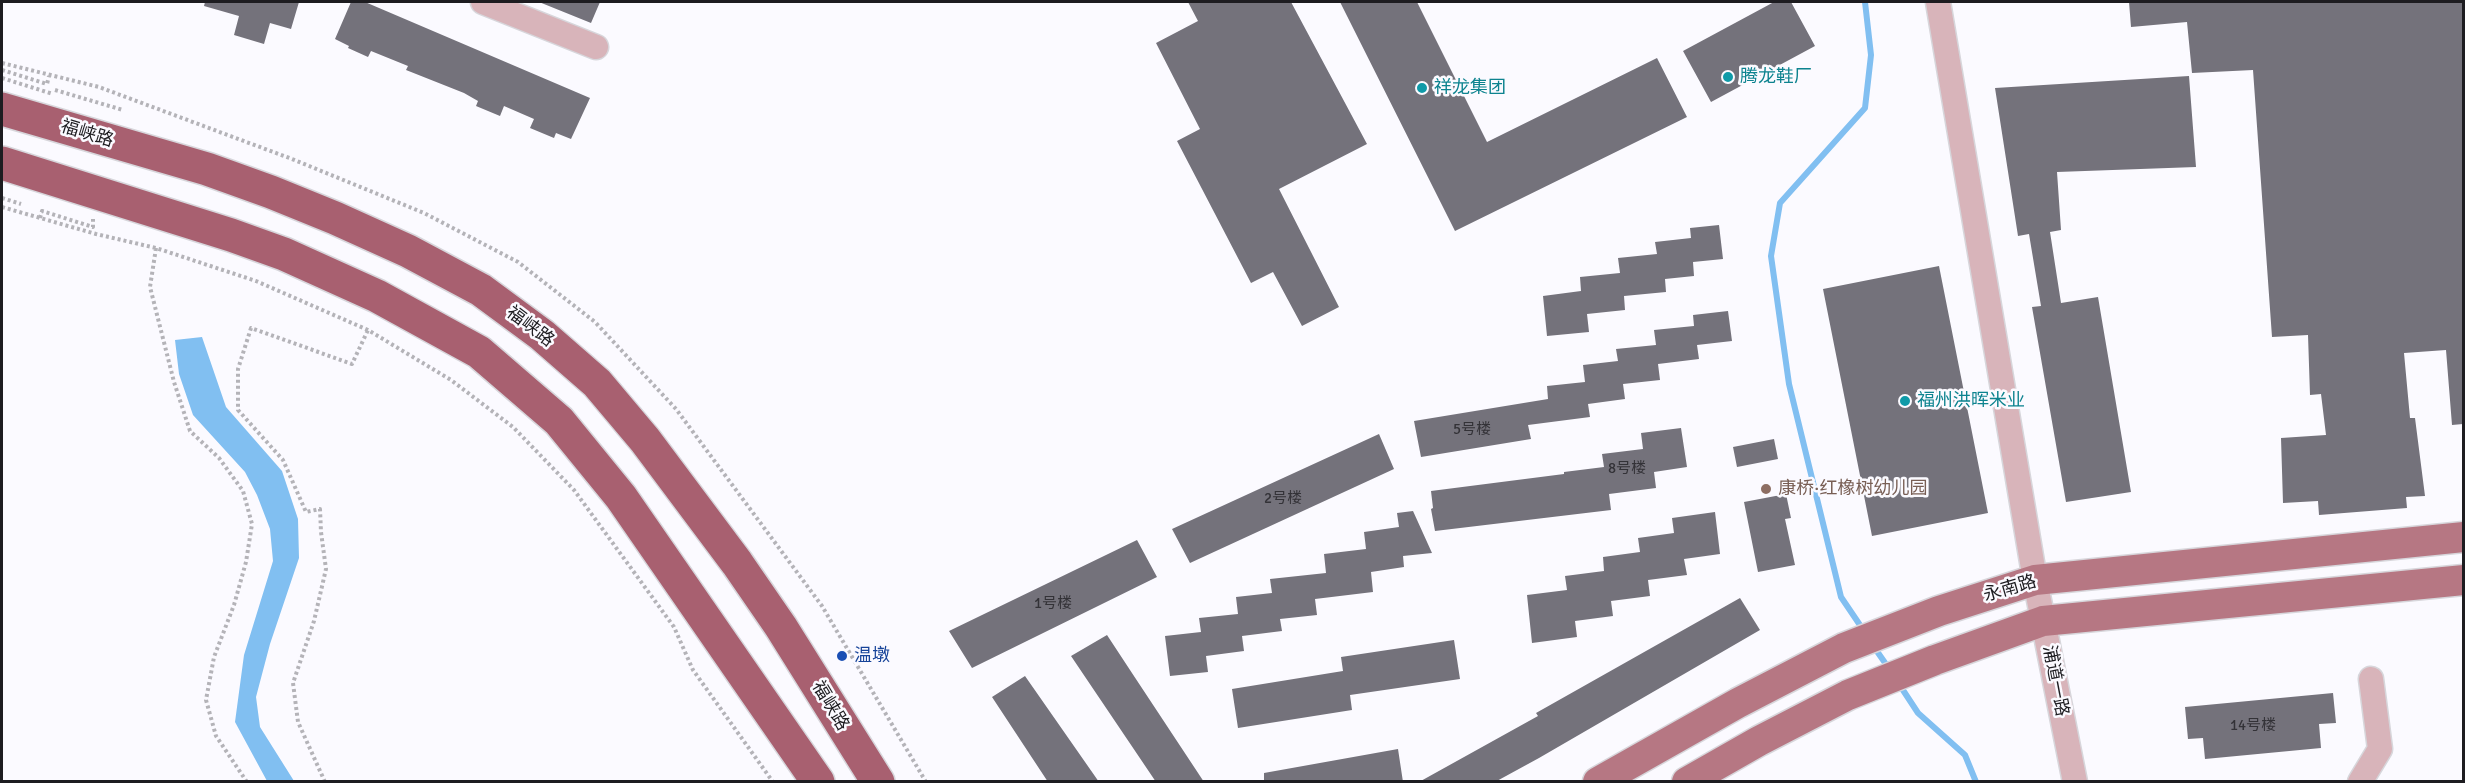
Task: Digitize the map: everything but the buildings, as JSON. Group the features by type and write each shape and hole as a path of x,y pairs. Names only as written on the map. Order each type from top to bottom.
{"highway":[{"name":"福峡路","path":"2,109 207,170 271,192 334,218 408,251 481,290 542,336 597,383 659,459 768,608 878,782"},
{"path":"2,164 231,235 284,254 376,296 479,352 559,421 621,497 818,782"}],"main road":[{"name":"永南路","path":"1598,782 1738,703 1844,648 1893,628 2035,580 2463,537"},
{"path":"1686,782 1758,741 1875,683 2043,621 2463,580"}],"street":[{"path":"483,2 596,47"},
{"name":"浦道一路","path":"1938,2 2035,580 2075,782"},
{"path":"2360,782 2380,749 2371,679"}],"path":[{"path":"2,70 47,84 49,76"},
{"path":"2,78 123,110"},
{"path":"2,198 21,204"},
{"path":"2,207 96,234 156,248 256,281 368,330 451,380 513,427 574,490 674,627 693,670 773,782"},
{"path":"40,218 42,211 93,226 94,220 84,217"},
{"path":"156,248 150,287 174,382 190,431 219,458 243,491 252,524 246,561 234,605 214,657 206,700 216,736 247,782"},
{"path":"326,782 298,722 293,683 314,621 326,569 320,509 306,512 283,460 238,410 238,369 251,328 352,364 368,330"}],"water":[{"path":"202,337 226,407 282,471 298,519 299,558 270,644 256,697 260,727 294,781 267,781 235,722 244,655 273,561 270,529 257,495 245,472 193,415 179,374 175,340"}],"waterway":[{"path":"1864,631 1841,597 1789,384 1771,256 1780,203 1865,108 1871,55 1865,2"},
{"path":"1874,647 1890,670"},
{"path":"1899,684 1918,713 1965,755 1976,782"}],"place":[{"name":"腾龙鞋厂","path":"1728,77"},
{"name":"祥龙集团","path":"1422,88"},
{"name":"福州洪晖米业","path":"1905,401"},
{"name":"康桥·红橡树幼儿园","path":"1766,489"},
{"name":"温墩","path":"842,656"}]}
